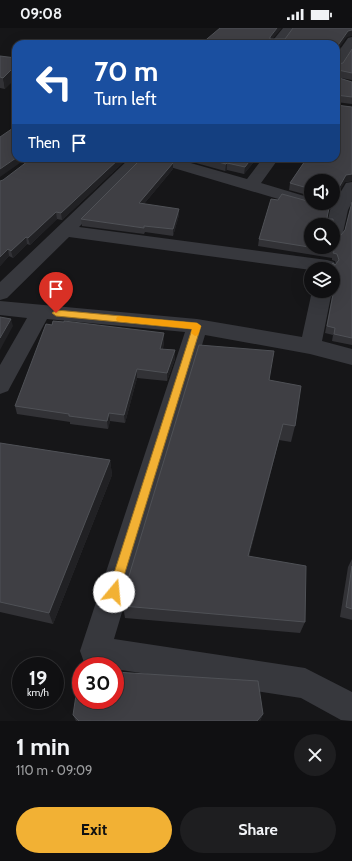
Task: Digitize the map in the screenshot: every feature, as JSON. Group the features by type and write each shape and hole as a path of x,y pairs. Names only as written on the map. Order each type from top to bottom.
{"street":[{"path":"280,40 290,28"},
{"path":"344,54 352,41"},
{"path":"0,293 135,162"},
{"path":"175,162 304,201"},
{"path":"251,186 268,162"},
{"path":"340,222 345,212 352,187"},
{"path":"65,231 304,264"},
{"path":"310,346 320,298"},
{"path":"0,308 197,326 310,346 352,357"},
{"path":"0,385 41,311"},
{"path":"197,326 95,651 305,683 352,709"}],"building":[{"path":"220,28 277,28 270,39 285,39 293,28 352,28 352,30 348,31 340,42 340,40 206,40"},
{"path":"352,49 352,73 340,70 340,64 343,63"},
{"path":"0,56 12,58 12,69 3,78 0,77"},
{"path":"340,78 352,82 352,97 340,96"},
{"path":"340,106 352,107 352,174 346,175 340,186 340,174 304,174 304,187 290,183 304,162 340,162"},
{"path":"12,129 12,161 0,169 0,137"},
{"path":"27,162 116,162 61,213 56,212 28,238 26,237 11,251 8,249 0,257 0,181"},
{"path":"138,162 173,163 139,203 179,209 173,229 144,226 144,228 81,219"},
{"path":"218,162 249,162 245,167"},
{"path":"282,194 304,200 304,210 329,210 327,218 304,218 304,246 259,239 271,199 278,200"},
{"path":"352,202 352,338 334,334 335,328 327,326 332,298 340,298 340,262 337,262 339,260 337,254 340,254 340,235 345,230"},
{"path":"0,317 11,319 0,338"},
{"path":"53,321 164,333 160,349 175,350 167,373 137,369 124,415 109,413 107,421 15,406 46,324 52,325"},
{"path":"199,345 274,351 269,380 301,386 295,426 283,424 248,556 306,566 305,622 123,606 125,589"},
{"path":"0,443 110,460 49,613 0,602"},
{"path":"352,566 352,609 346,607"},
{"path":"124,673 258,681 263,714 257,721 79,721 73,715 74,709 124,709"}],"slow traffic":[{"path":"120,319 197,326 195,333"}],"route":[{"path":"56,313 197,326 114,592"}]}
